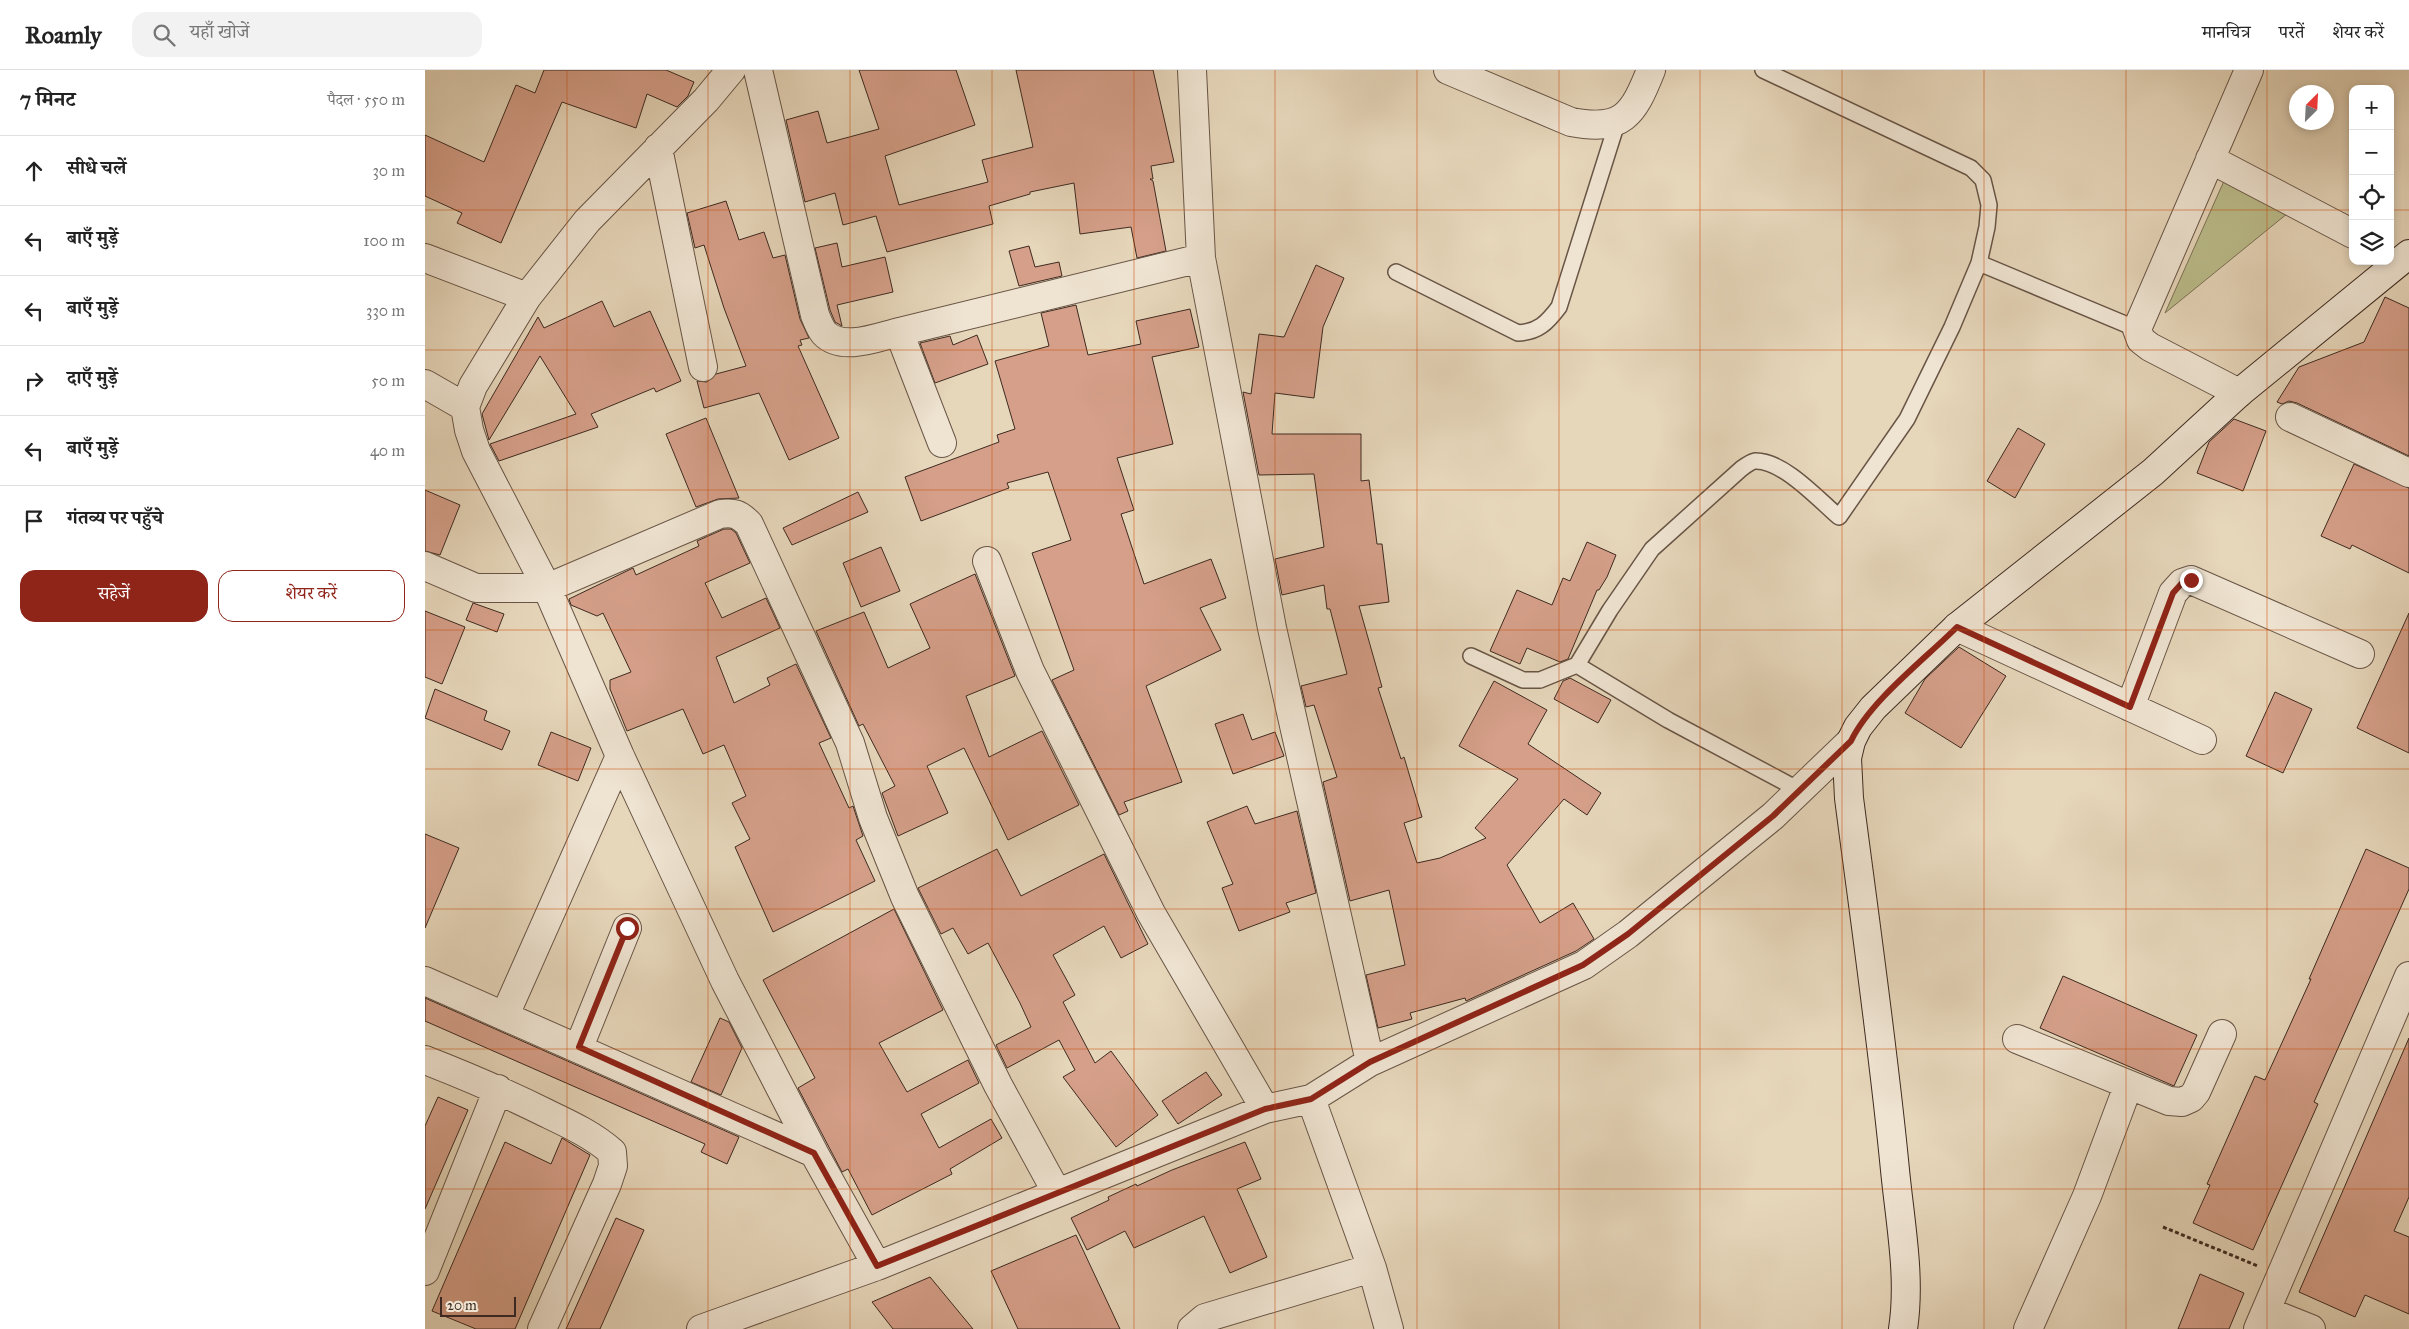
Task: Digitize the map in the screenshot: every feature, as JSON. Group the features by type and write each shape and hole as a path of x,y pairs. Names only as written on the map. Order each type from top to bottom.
{"street":[{"path":"731,70 705,100 587,221 527,297 473,386 465,407 469,430 477,451 547,588 620,756 725,981 814,1153 877,1266"},
{"path":"758,70 815,315 823,332 835,340 850,342 899,332 1201,258"},
{"path":"1192,70 1201,258 1271,628 1370,1062"},
{"path":"1448,70 1571,122 1591,126 1617,123 1630,112 1639,98 1651,70"},
{"path":"2239,393 2150,347 2141,340 2137,329 2249,70"},
{"path":"659,148 703,367"},
{"path":"2210,159 2349,232"},
{"path":"1903,1329 1906,1309 1906,1276 1887,1083 1849,798 1847,758 1851,741 1858,727 1873,708 1957,627 2153,472 2239,393 2400,256"},
{"path":"425,258 527,297"},
{"path":"899,332 942,443"},
{"path":"425,384 465,407"},
{"path":"2290,417 2409,473"},
{"path":"425,566 476,588 547,588 720,514 733,512 741,516 749,524 850,743 873,818 905,897 998,1085 1057,1193"},
{"path":"987,561 1030,671 1147,905 1265,1109"},
{"path":"2130,707 2173,593 2182,583 2191,580 2360,654"},
{"path":"1957,627 2202,740"},
{"path":"701,1329 877,1266 1265,1109 1311,1099 1370,1062 1583,965 1628,934 1773,816 1851,741"},
{"path":"505,1015 620,756"},
{"path":"579,1047 627,928"},
{"path":"2311,1329 2262,1320 2409,976"},
{"path":"425,981 579,1047 814,1153"},
{"path":"2017,1039 2128,1086 2169,1101 2182,1102 2191,1098 2196,1092 2222,1034"},
{"path":"425,1060 499,1089 575,1127 601,1142 612,1152 613,1166 607,1184 542,1329"},
{"path":"2028,1329 2087,1196 2128,1086"},
{"path":"425,1271 499,1089"},
{"path":"1311,1099 1372,1268 1389,1329"},
{"path":"1192,1329 1205,1318 1372,1268"}],"lane":[{"path":"1471,656 1523,680 1540,680 1577,665 1610,610 1652,548 1741,469 1753,461 1770,463 1789,475 1839,517 1907,419 1952,327 1979,263 1987,227 1989,205 1983,180 1971,168 1763,70"},
{"path":"1396,272 1518,332 1532,332 1547,323 1559,307 1617,123"},
{"path":"1979,263 2137,329"},
{"path":"1577,665 1668,720 1799,790"}],"path":[{"path":"2163,1227 2282,1276"}],"green space":[{"path":"2224,181 2288,213 2165,313"}],"building":[{"path":"544,70 666,70 694,82 688,96 677,107 647,94 636,128 562,102 501,243 457,223 462,213 425,196 425,135 484,162 516,85 535,93"},
{"path":"859,70 956,70 975,125 885,156 899,205 988,182 982,160 1033,147 1016,70 1153,70 1174,162 1151,166 1153,179 1150,179 1153,181 1166,251 1137,258 1131,227 1080,234 1074,183 1030,192 1030,194 989,206 993,224 887,252 876,216 843,225 835,193 805,202 786,120 818,111 827,143 879,129"},
{"path":"726,201 739,240 764,232 773,258 785,255 800,319 809,338 800,340 802,345 798,346 839,438 789,460 759,393 704,408 697,381 707,382 716,374 746,366 724,308 704,245 695,248 687,213"},
{"path":"837,243 842,267 885,257 893,292 837,305 842,326 835,322 830,310 815,248"},
{"path":"1029,246 1035,267 1059,262 1062,276 1019,286 1009,251"},
{"path":"1316,265 1344,278 1323,327 1314,398 1275,393 1272,434 1361,434 1361,481 1369,480 1377,544 1382,544 1389,602 1359,606 1382,687 1378,688 1401,759 1404,757 1422,817 1404,823 1417,863 1440,858 1486,838 1475,828 1518,779 1459,746 1494,681 1547,710 1528,744 1601,793 1587,815 1564,799 1507,865 1540,923 1573,903 1594,939 1576,951 1466,1001 1465,998 1410,1013 1412,1019 1378,1028 1366,975 1405,965 1389,890 1350,901 1323,782 1337,777 1314,705 1306,707 1301,686 1347,674 1330,609 1327,609 1324,585 1282,595 1275,559 1324,547 1314,474 1259,475 1243,392 1251,394 1259,334 1284,337"},
{"path":"2385,297 2409,308 2409,456 2297,403 2289,401 2282,404 2277,402 2299,367 2364,342"},
{"path":"602,301 614,327 650,311 681,381 656,392 654,388 591,414 598,427 499,461 490,444 576,414 540,356 489,440 482,414 538,317 544,328"},
{"path":"1076,305 1088,355 1141,344 1136,321 1190,309 1199,347 1152,357 1173,444 1117,458 1134,510 1121,514 1144,584 1211,559 1226,598 1200,608 1221,650 1146,686 1182,782 1124,802 1128,811 1119,815 1052,680 1074,670 1032,553 1071,540 1048,472 1007,483 1009,488 921,521 905,477 999,442 997,435 1015,429 995,361 1049,346 1041,313"},
{"path":"977,335 988,364 935,383 920,343 950,336 953,345"},
{"path":"706,418 739,498 718,499 696,507 666,434"},
{"path":"2234,419 2266,431 2243,491 2197,473 2209,442"},
{"path":"2018,428 2045,444 2015,498 1987,481"},
{"path":"2354,464 2409,488 2409,573 2352,545 2350,549 2321,536"},
{"path":"425,490 460,505 440,555 425,551"},
{"path":"858,492 868,512 792,545 783,528"},
{"path":"724,529 731,529 736,533 750,563 705,583 722,618 766,598 780,628 716,657 734,703 770,685 767,678 796,664 831,738 819,743 849,808 853,806 863,836 856,840 875,881 773,932 735,847 750,839 732,803 746,796 724,745 703,754 683,709 627,731 610,689 610,680 631,672 603,613 597,616 571,605 569,599 633,568 636,575 699,546 697,541"},
{"path":"1587,542 1616,555 1607,577 1599,590 1597,590 1568,659 1560,662 1527,648 1520,664 1490,651 1517,590 1552,605 1563,578 1570,581"},
{"path":"881,547 900,591 861,607 843,563"},
{"path":"975,574 1015,676 966,696 989,757 1042,731 1079,805 1008,840 964,748 927,766 948,813 898,836 882,793 895,786 863,724 859,726 816,631 864,612 888,668 930,648 910,604"},
{"path":"473,603 504,614 497,632 466,620"},
{"path":"425,611 465,627 442,684 425,677"},
{"path":"2409,613 2409,753 2357,728"},
{"path":"1959,647 2006,676 1961,748 1905,713 1925,679"},
{"path":"1570,678 1611,700 1598,723 1554,699 1563,681"},
{"path":"435,689 487,711 484,720 510,731 502,750 425,718"},
{"path":"2275,692 2312,709 2283,773 2246,756"},
{"path":"1243,714 1252,740 1275,732 1284,756 1233,774 1215,724"},
{"path":"551,732 591,748 578,781 538,765"},
{"path":"1247,806 1255,824 1297,811 1316,893 1286,903 1290,912 1239,931 1222,888 1233,884 1207,822"},
{"path":"425,834 459,848 425,928"},
{"path":"997,849 1021,896 1104,854 1148,944 1121,958 1104,926 1053,955 1075,995 1063,1002 1095,1063 1111,1051 1158,1115 1116,1147 1063,1077 1075,1070 1059,1040 1007,1068 996,1045 1031,1027 1020,1003 988,943 968,954 953,928 941,934 918,888"},
{"path":"2366,849 2409,868 2409,889 2314,1102 2318,1104 2253,1250 2193,1223 2210,1185 2207,1184 2255,1076 2265,1080 2311,979 2309,979"},
{"path":"894,909 943,1010 879,1043 907,1092 968,1060 979,1083 921,1114 939,1148 991,1119 1002,1138 950,1169 952,1174 872,1215 848,1169 842,1172 798,1088 815,1078 763,980"},
{"path":"2063,976 2197,1035 2174,1086 2040,1028"},
{"path":"425,998 739,1137 727,1164 701,1152 705,1144 425,1021"},
{"path":"720,1018 729,1022 742,1048 721,1095 691,1082"},
{"path":"2409,1038 2409,1197 2394,1231 2409,1237 2409,1314 2365,1295 2355,1317 2299,1292"},
{"path":"1206,1072 1222,1095 1178,1124 1162,1101"},
{"path":"438,1097 468,1110 425,1209 425,1126"},
{"path":"562,1138 590,1155 515,1329 476,1329 432,1311 505,1142 551,1164"},
{"path":"1245,1142 1261,1179 1237,1189 1267,1257 1230,1273 1204,1216 1134,1248 1125,1231 1087,1250 1071,1218 1109,1200 1108,1197 1136,1184 1137,1186 1172,1170"},
{"path":"616,1218 644,1230 600,1329 566,1329"},
{"path":"1076,1235 1120,1329 1018,1329 991,1271"},
{"path":"2200,1274 2244,1293 2229,1329 2178,1329"},
{"path":"930,1277 973,1329 893,1329 872,1302"}],"route":[{"path":"627,928 579,1047 814,1153 877,1266 1265,1109 1311,1099 1370,1062 1583,965 1628,934 1773,816 1851,741 1858,727 1873,708 1957,627 2130,707 2173,593 2182,583 2191,580"}]}
